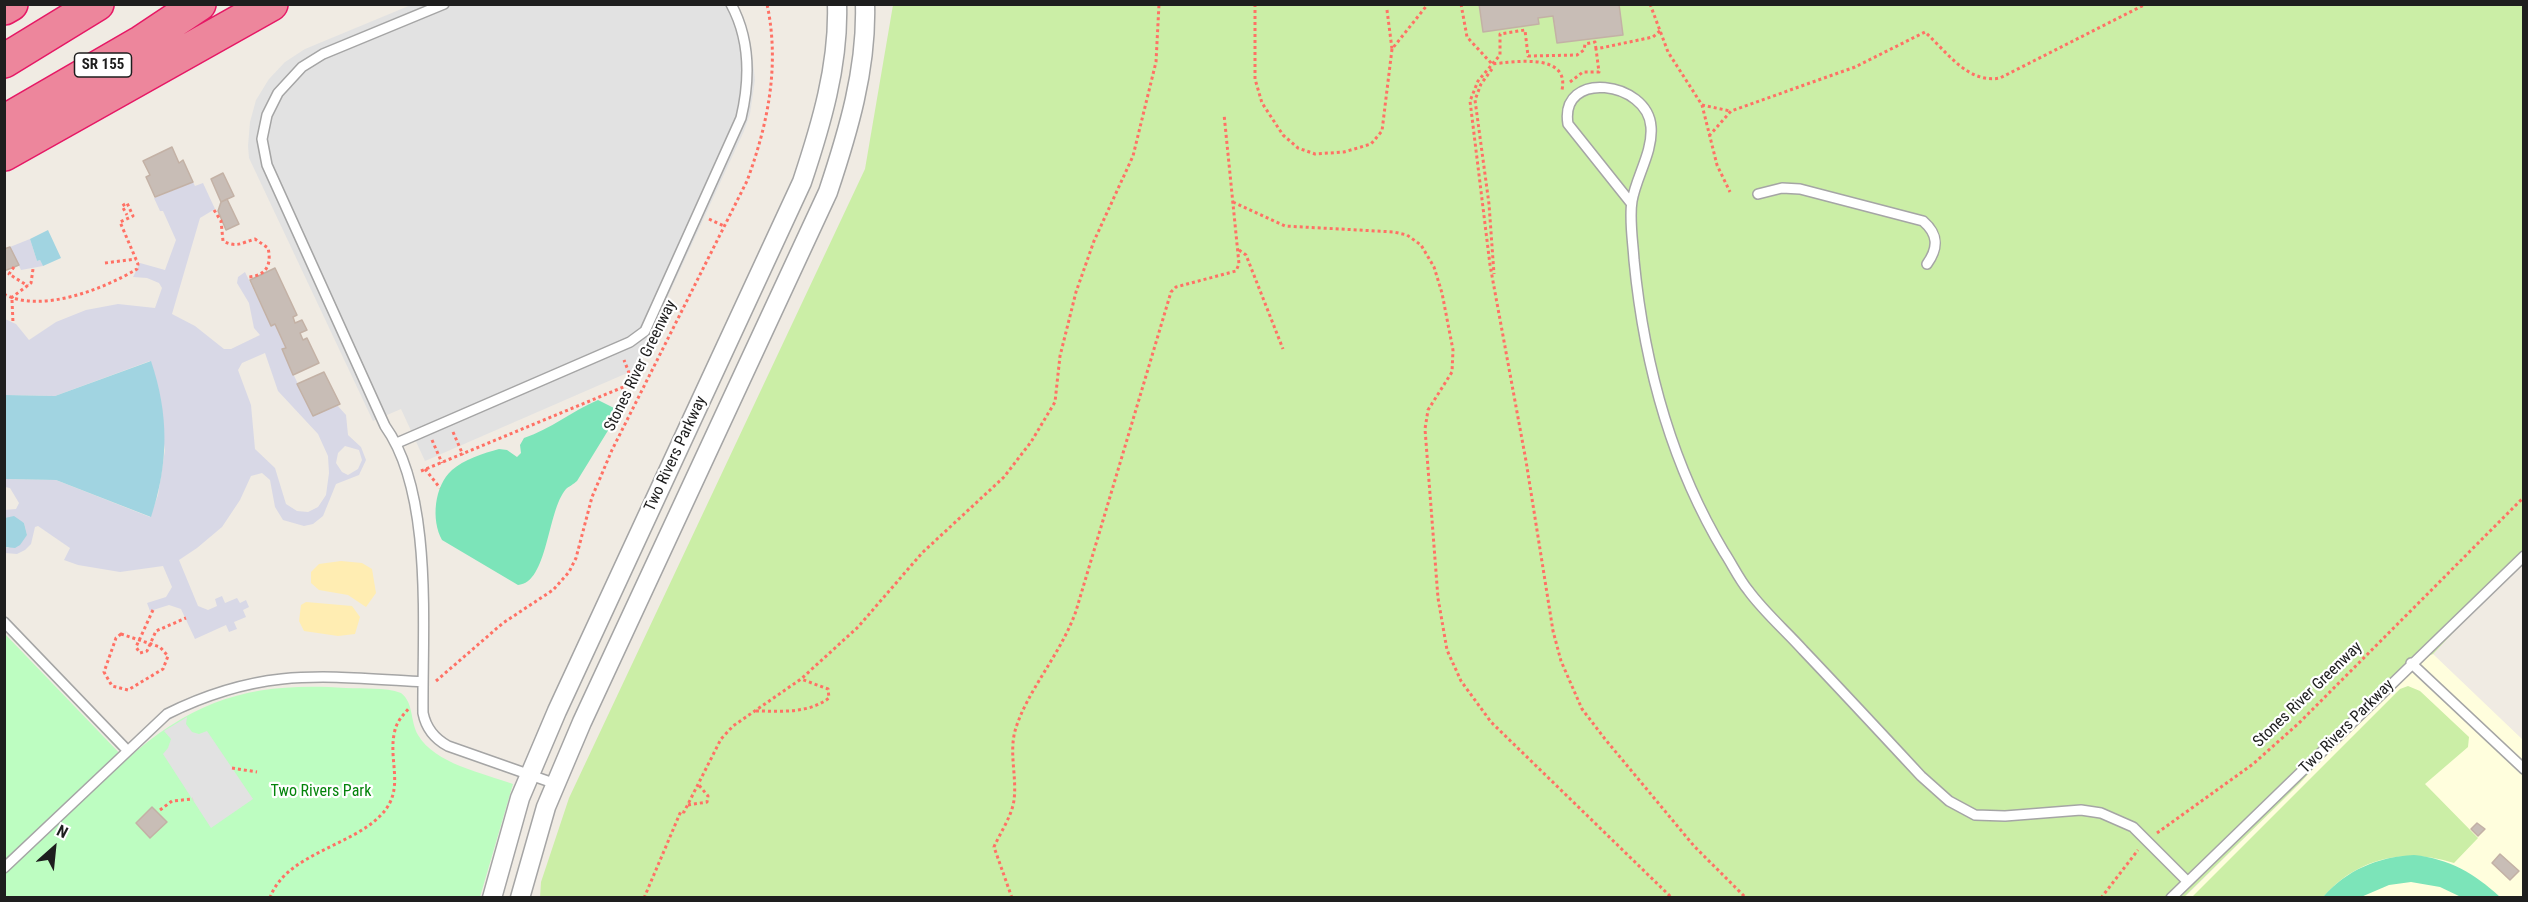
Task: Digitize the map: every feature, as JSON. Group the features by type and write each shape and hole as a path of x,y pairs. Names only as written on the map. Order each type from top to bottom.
{"highway":[{"path":"4,8 11,4"},
{"path":"4,61 97,4"},
{"name":"SR 155","path":"4,122 142,42 199,4"},
{"path":"4,154 271,4"}],"street":[{"name":"Two Rivers Parkway","path":"492,897 520,798 562,700 802,182 821,126 830,81 837,4"},
{"name":"Two Rivers Parkway","path":"520,897 546,807 587,711 828,192 847,134 860,73 864,4"}],"lane":[{"path":"444,4 323,54 302,67 275,99 267,115 262,139 267,165 385,426 397,443 408,476 416,513 421,560 424,718 439,740 448,746 556,784"},
{"path":"397,443 620,347 640,335 652,320 741,118 747,84 747,59 739,23 731,4"},
{"path":"1632,202 1568,124 1568,113 1575,99 1593,87 1611,88 1631,96 1650,119 1651,135 1632,202 1634,259 1644,336 1659,407 1701,513 1747,590 1921,776 1949,801 1975,814 2005,816 2081,810 2101,813 2133,827 2149,840 2187,881"},
{"path":"1758,194 1782,188 1800,189 1923,221 1933,230 1936,239 1934,255 1927,264"},
{"name":"Two Rivers Parkway","path":"2171,897 2523,556"},
{"path":"4,621 127,750"},
{"path":"2412,663 2523,769"},
{"path":"4,868 167,714 198,699 261,680 327,676 423,682"}],"path":[{"name":"Stones River Greenway","path":"434,682 503,623 553,590 569,572 576,558 592,497 612,450 747,181 767,117 772,50 767,4"},
{"path":"644,897 681,811 684,812 721,739 733,726 801,679 858,627 922,553 1004,477 1030,442 1055,402 1060,356 1076,292 1094,241 1133,156 1156,62 1159,4"},
{"path":"1255,4 1254,66 1262,103 1283,135 1298,148 1315,154 1344,152 1371,144 1383,131 1392,49 1387,10"},
{"path":"1392,49 1428,4"},
{"path":"1461,4 1467,38 1492,67"},
{"path":"1650,4 1668,52 1702,105 1717,165 1730,192"},
{"path":"1709,136 1731,111 1856,67 1925,32 1974,76 1990,80 2000,78 2146,4"},
{"path":"1492,67 1521,60 1543,63 1560,74 1564,81 1562,92 1575,77 1583,72 1599,72 1595,42 1585,44 1584,50 1577,55 1528,56 1525,30 1500,34 1500,55 1474,87 1470,101 1494,279 1553,631 1565,672 1582,708 1640,783 1694,846 1746,897"},
{"path":"1596,49 1653,37 1661,30"},
{"path":"1702,105 1731,111"},
{"path":"1012,897 994,847 1014,800 1013,749 1018,722 1063,644 1076,612 1171,292 1176,286 1236,271 1239,264 1224,114"},
{"path":"1233,202 1285,226 1394,232 1412,238 1426,251 1442,293 1453,350 1452,372 1428,410 1425,429 1438,598 1450,658 1461,681 1491,722 1672,897"},
{"path":"4,294 11,298 32,302 53,301 97,289 137,269 136,259 120,222 132,216 127,203 122,206 127,215"},
{"path":"214,210 221,221 223,241 241,246 255,238 268,248 270,258 268,268 258,277 248,277"},
{"path":"705,216 724,226"},
{"path":"1239,250 1246,255 1283,349"},
{"path":"105,263 136,259"},
{"path":"14,267 9,274 28,286"},
{"path":"11,298 28,286 33,277 33,269"},
{"path":"11,298 14,305 13,323"},
{"path":"408,476 442,464 633,383 620,347"},
{"path":"449,421 463,455"},
{"path":"428,430 442,464"},
{"path":"425,470 440,488"},
{"name":"Stones River Greenway","path":"2101,897 2132,855 2149,840 2253,764 2299,723 2523,497"},
{"path":"153,610 136,647 140,653 146,652 156,631 186,618"},
{"path":"124,633 140,639 166,652 166,666 132,688 116,688 107,680 104,672 117,637 124,633"},
{"path":"754,711 802,710 822,704 829,698 828,689 801,679"},
{"path":"270,897 275,885 287,872 371,824 385,811 394,795 396,782 395,730 411,706"},
{"path":"232,768 257,772"},
{"path":"687,805 707,802 708,796 698,784"},
{"path":"160,810 172,801 194,800"}],"shaded area":[{"path":"411,5 736,5 751,45 755,80 750,114 744,131 634,370 425,461 401,409 373,421 249,158 248,146 250,122 256,100 269,79 285,62 305,49"},
{"path":"193,182 195,186 203,183 215,209 200,218 172,314 195,326 224,349 231,349 260,335 254,328 249,303 237,283 238,277 245,272 271,325 275,324 286,348 282,350 313,416 337,405 346,415 348,435 361,447 366,460 359,475 336,484 323,516 313,524 304,526 283,520 275,507 270,480 262,473 251,476 240,500 222,527 179,560 198,606 208,610 217,606 215,599 222,596 225,603 237,598 240,603 246,600 249,607 243,610 246,617 234,622 237,629 229,632 226,625 195,639 181,609 169,605 150,611 147,603 166,597 172,587 163,566 120,572 78,565 64,560 70,548 38,526 35,527 31,544 25,550 17,554 5,553 5,547 8,548 27,535 24,523 5,518 4,510 16,509 19,503 10,488 5,487 5,479 56,480 150,517 158,495 165,450 150,361 55,396 5,395 5,319 16,324 29,340 56,322 86,310 118,304 155,308 162,288 159,283 147,278 133,277 140,263 165,270 176,240 163,211 160,211 154,198","holes":["265,353 278,391 318,434 328,456 329,473 326,495 318,507 308,512 297,511 286,504 275,468 255,449 251,405 238,370 242,363","345,446 359,450 362,460 358,469 348,475 342,472 336,463 338,453"]},
{"path":"30,239 37,261 40,260 43,266 21,270 10,247"},
{"path":"2433,654 2523,740 2523,897 2184,898 2299,784 2411,663"},
{"path":"187,717 186,724 192,732 199,734 207,731 253,799 211,828 163,754 171,739 164,731"}],"green space":[{"path":"893,5 2523,5 2523,558 2433,654 2411,663 2299,784 2184,897 540,898 541,882 569,798 865,169"},
{"path":"598,400 620,411 577,481 566,489 560,499 541,560 528,581 518,585 442,540 436,523 436,504 441,485 452,470 468,460 499,449 507,450 517,457 521,453 520,445 524,438"},
{"name":"Two Rivers Park","path":"4,633 126,760 177,722 202,708 227,698 282,688 313,687 381,689 401,693 408,702 418,735 426,745 461,766 513,784 480,897 5,897"},
{"path":"2408,686 2420,691 2469,737 2468,747 2425,784 2478,838 2454,863 2418,856 2383,859 2351,873 2323,897 2191,898 2400,689"},
{"path":"2414,855 2439,860 2461,868 2500,897 2461,897 2440,887 2411,882 2389,885 2361,897 2323,897 2353,872 2375,862"}],"sand":[{"path":"341,561 362,563 372,569 376,593 366,607 348,595 319,590 311,583 311,572 319,564"},
{"path":"306,602 352,606 360,617 355,634 338,636 304,631 299,621 301,605"}],"water":[{"path":"48,230 61,258 43,266 40,260 37,261 30,239"},
{"path":"151,361 164,419 164,458 151,517 56,480 5,479 5,395 55,396"},
{"path":"14,516 24,523 27,535 15,548 5,547 5,518"}],"building":[{"path":"1479,4 1619,4 1623,35 1557,43 1553,16 1538,18 1539,24 1483,32"},
{"path":"172,147 179,163 183,160 193,182 155,197 146,177 150,175 143,161"},
{"path":"223,173 234,196 221,202 211,179"},
{"path":"227,199 239,224 226,230 218,211 221,202"},
{"path":"10,247 19,265 4,271 4,249"},
{"path":"275,268 297,315 293,317 295,323 302,320 307,330 300,333 303,340 307,338 319,363 293,375 282,349 286,348 275,324 271,326 250,280"},
{"path":"324,372 340,404 313,416 297,384"},
{"path":"152,807 167,822 150,838 136,823"},
{"path":"2477,823 2485,829 2478,836 2471,829"},
{"path":"2500,854 2519,871 2510,880 2492,863"}]}
